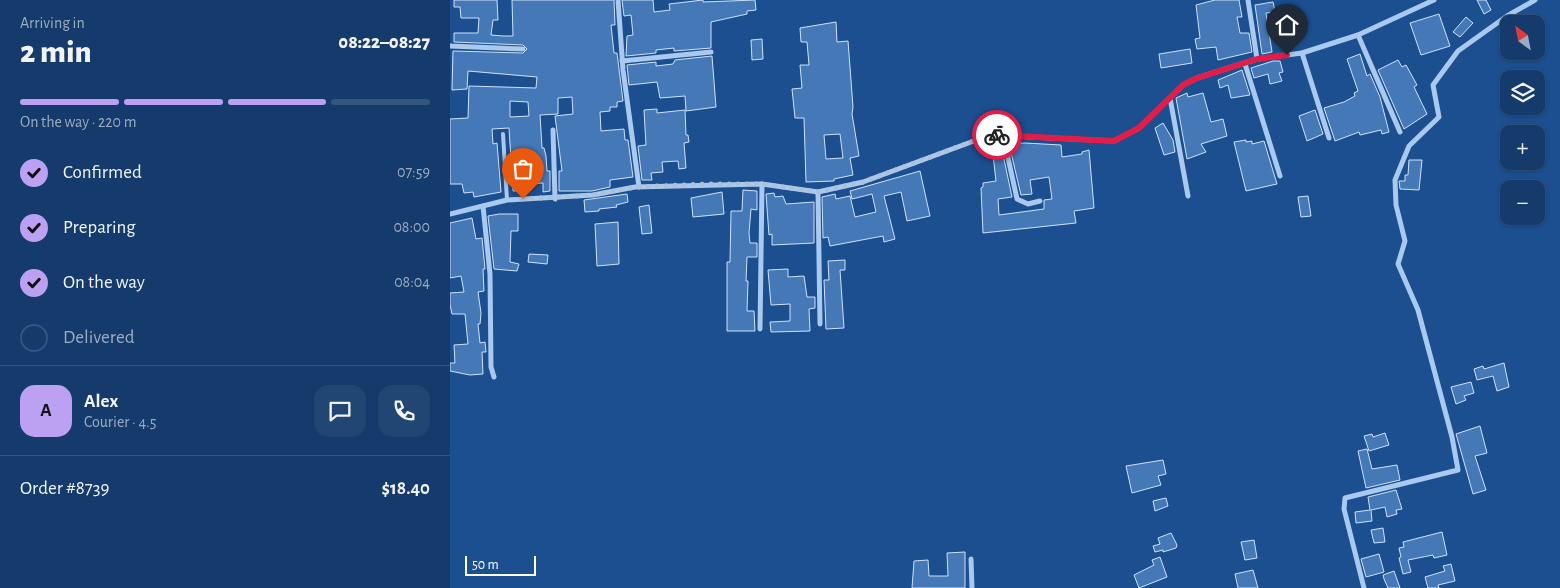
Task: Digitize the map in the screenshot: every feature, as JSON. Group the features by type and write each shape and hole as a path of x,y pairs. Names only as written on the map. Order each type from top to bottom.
{"street":[{"path":"618,0 622,62 638,187"},
{"path":"1248,0 1257,59"},
{"path":"450,214 507,200 593,195 638,187 762,184 818,192 863,182 990,135 1003,134 1114,141 1139,128 1183,85 1197,78 1257,59 1302,53 1358,35 1434,0"},
{"path":"1364,588 1344,509 1345,498 1458,470 1452,437 1418,310 1398,264 1405,242 1396,205 1395,180 1409,146 1439,117 1433,85 1458,50 1507,16 1535,0"},
{"path":"1358,35 1400,132"},
{"path":"450,46 523,50"},
{"path":"622,62 711,52"},
{"path":"1302,53 1329,138"},
{"path":"1245,64 1280,176"},
{"path":"1170,98 1188,196"},
{"path":"553,130 555,198"},
{"path":"1003,134 1017,198 1028,204 1040,201"},
{"path":"760,329 762,184"},
{"path":"818,192 820,324"},
{"path":"484,206 490,274 490,367 494,377"},
{"path":"971,559 972,588"}],"lane":[{"path":"503,134 507,200"}],"building":[{"path":"454,0 497,0 498,20 493,20 491,35 513,36 512,0 614,0 615,25 611,25 614,53 617,53 623,101 617,102 617,107 610,107 610,111 600,112 601,131 624,129 625,140 628,140 633,177 610,180 610,187 592,191 559,191 559,171 562,171 555,116 573,114 572,97 558,98 558,114 540,115 542,148 544,148 546,156 547,171 550,171 550,191 543,192 543,183 524,184 524,191 513,191 509,128 492,129 493,144 497,143 501,192 474,197 473,192 464,193 462,184 450,184 450,119 468,118 469,86 536,88 537,77 468,71 467,89 452,90 453,51 523,53 527,49 523,45 454,42 454,33 478,33 479,18 461,18 460,7 454,7","holes":["510,101 528,102 529,116 510,117"]},
{"path":"622,0 653,0 654,12 670,10 669,4 703,0 703,2 755,0 756,10 747,11 747,14 711,22 711,48 674,51 674,48 656,50 656,53 626,56 627,36 633,35 631,15 624,16"},
{"path":"1215,0 1239,0 1242,17 1237,17 1240,33 1249,33 1252,52 1218,60 1216,47 1197,49 1195,39 1200,38 1196,5"},
{"path":"1477,0 1486,0 1491,10 1484,14"},
{"path":"1273,2 1275,12 1266,13 1272,52 1262,54 1255,5"},
{"path":"1439,14 1450,46 1421,55 1410,23"},
{"path":"1466,17 1473,23 1460,37 1453,32"},
{"path":"836,22 837,42 848,41 852,114 859,156 850,158 853,175 834,179 834,181 806,182 804,118 795,118 792,89 802,88 800,65 809,65 807,42 801,42 800,28","holes":["840,134 843,158 826,159 824,135"]},
{"path":"762,39 763,59 752,60 751,40"},
{"path":"1190,49 1192,63 1161,68 1159,54"},
{"path":"1360,54 1367,76 1370,74 1380,97 1389,132 1382,134 1381,130 1360,135 1359,132 1335,141 1324,108 1344,102 1355,96 1354,93 1358,91 1347,59"},
{"path":"712,56 716,107 686,111 685,96 660,98 657,82 629,85 627,65 656,62 656,66 673,64 675,60"},
{"path":"1398,60 1402,67 1406,65 1417,85 1414,87 1427,114 1404,129 1378,70"},
{"path":"1273,61 1280,61 1283,72 1279,73 1282,81 1270,84 1268,74 1254,78 1251,68"},
{"path":"1242,70 1250,95 1231,98 1228,85 1220,88 1218,80"},
{"path":"1187,93 1188,97 1203,93 1211,122 1223,119 1227,136 1201,144 1206,152 1187,159 1176,98"},
{"path":"657,109 657,113 685,110 686,135 688,135 689,142 684,143 686,168 679,169 678,161 662,162 663,172 651,173 652,180 642,180 638,146 646,145 644,110"},
{"path":"1315,110 1323,134 1307,141 1299,116"},
{"path":"1163,123 1173,140 1175,152 1164,155 1155,128"},
{"path":"1246,140 1246,142 1252,141 1252,144 1264,141 1277,184 1246,191 1234,142"},
{"path":"1009,144 1061,145 1062,157 1082,154 1082,152 1089,150 1094,208 1074,211 1076,223 983,233 981,188 983,183 996,181 992,146 1001,145 1012,197 998,199 999,215 1044,209 1044,200 1052,199 1049,177 1030,180 1032,194 1021,195"},
{"path":"1409,160 1422,160 1419,190 1400,189 1399,181 1405,181 1405,175 1408,175"},
{"path":"920,171 930,216 907,221 901,192 884,196 895,239 884,242 883,236 830,246 828,237 823,238 822,197 835,194 836,199 850,196 855,217 876,212 872,194 852,199 850,191"},
{"path":"743,190 757,191 757,210 751,209 749,233 750,243 757,243 757,257 747,257 746,281 748,281 747,311 754,311 755,331 727,331 727,262 730,262 731,211 742,211"},
{"path":"722,192 724,214 693,217 691,198"},
{"path":"774,193 775,197 783,196 786,204 814,202 814,243 772,245 772,234 769,235 766,194"},
{"path":"627,194 628,202 616,205 617,207 585,212 584,200"},
{"path":"1308,196 1311,216 1301,217 1298,197"},
{"path":"649,205 652,233 642,234 639,207"},
{"path":"518,214 518,231 511,231 510,262 519,264 517,271 494,269 488,216"},
{"path":"472,218 476,239 482,238 485,269 483,269 484,291 478,292 481,313 480,324 478,324 480,343 485,342 486,352 482,352 483,374 470,375 450,371 450,363 455,363 454,345 468,344 465,314 452,314 450,305 450,293 464,292 461,276 450,278 450,223"},
{"path":"618,222 619,264 597,266 595,224"},
{"path":"529,254 548,255 547,264 528,262"},
{"path":"845,260 845,270 840,270 844,328 826,329 824,280 829,280 828,261"},
{"path":"788,269 788,277 804,276 807,297 815,297 815,308 809,309 810,331 771,332 770,322 790,321 790,304 771,305 768,270"},
{"path":"1504,363 1509,387 1497,391 1493,376 1477,380 1474,369 1483,366 1484,369"},
{"path":"1471,382 1474,393 1464,396 1466,400 1456,404 1451,387"},
{"path":"1480,426 1487,453 1475,456 1486,490 1473,494 1456,434"},
{"path":"1385,433 1389,445 1369,451 1364,436 1372,434 1373,437"},
{"path":"1367,449 1372,469 1397,465 1400,480 1366,488 1358,451"},
{"path":"1163,460 1166,474 1158,476 1161,485 1132,493 1126,466"},
{"path":"1396,490 1402,509 1396,510 1397,514 1387,517 1385,507 1371,510 1372,521 1356,523 1355,512 1370,510 1368,497"},
{"path":"1166,498 1168,506 1155,511 1153,501"},
{"path":"1383,528 1385,542 1374,543 1371,530"},
{"path":"1442,532 1447,555 1434,558 1433,555 1408,560 1411,572 1403,574 1399,558 1401,557 1399,548 1404,547 1403,542"},
{"path":"1171,533 1177,545 1176,548 1155,552 1153,546 1160,544 1158,538"},
{"path":"1254,540 1257,558 1245,560 1241,542"},
{"path":"965,552 965,588 912,588 914,561 928,560 929,576 948,576 947,553"},
{"path":"1379,554 1384,572 1366,577 1361,559"},
{"path":"1160,557 1167,577 1139,588 1134,575 1154,565 1152,560"},
{"path":"1451,564 1455,581 1438,585 1439,588 1428,588 1425,577 1445,571 1443,566"},
{"path":"1253,570 1258,588 1238,588 1235,574"},
{"path":"1394,571 1400,588 1388,588 1383,575"}],"way so far":[{"path":"523,199 593,195 635,187 707,184 762,184 818,192 863,182 990,135 997,135"}],"route":[{"path":"997,135 1114,141 1139,128 1183,85 1197,78 1257,59 1287,55"}]}
